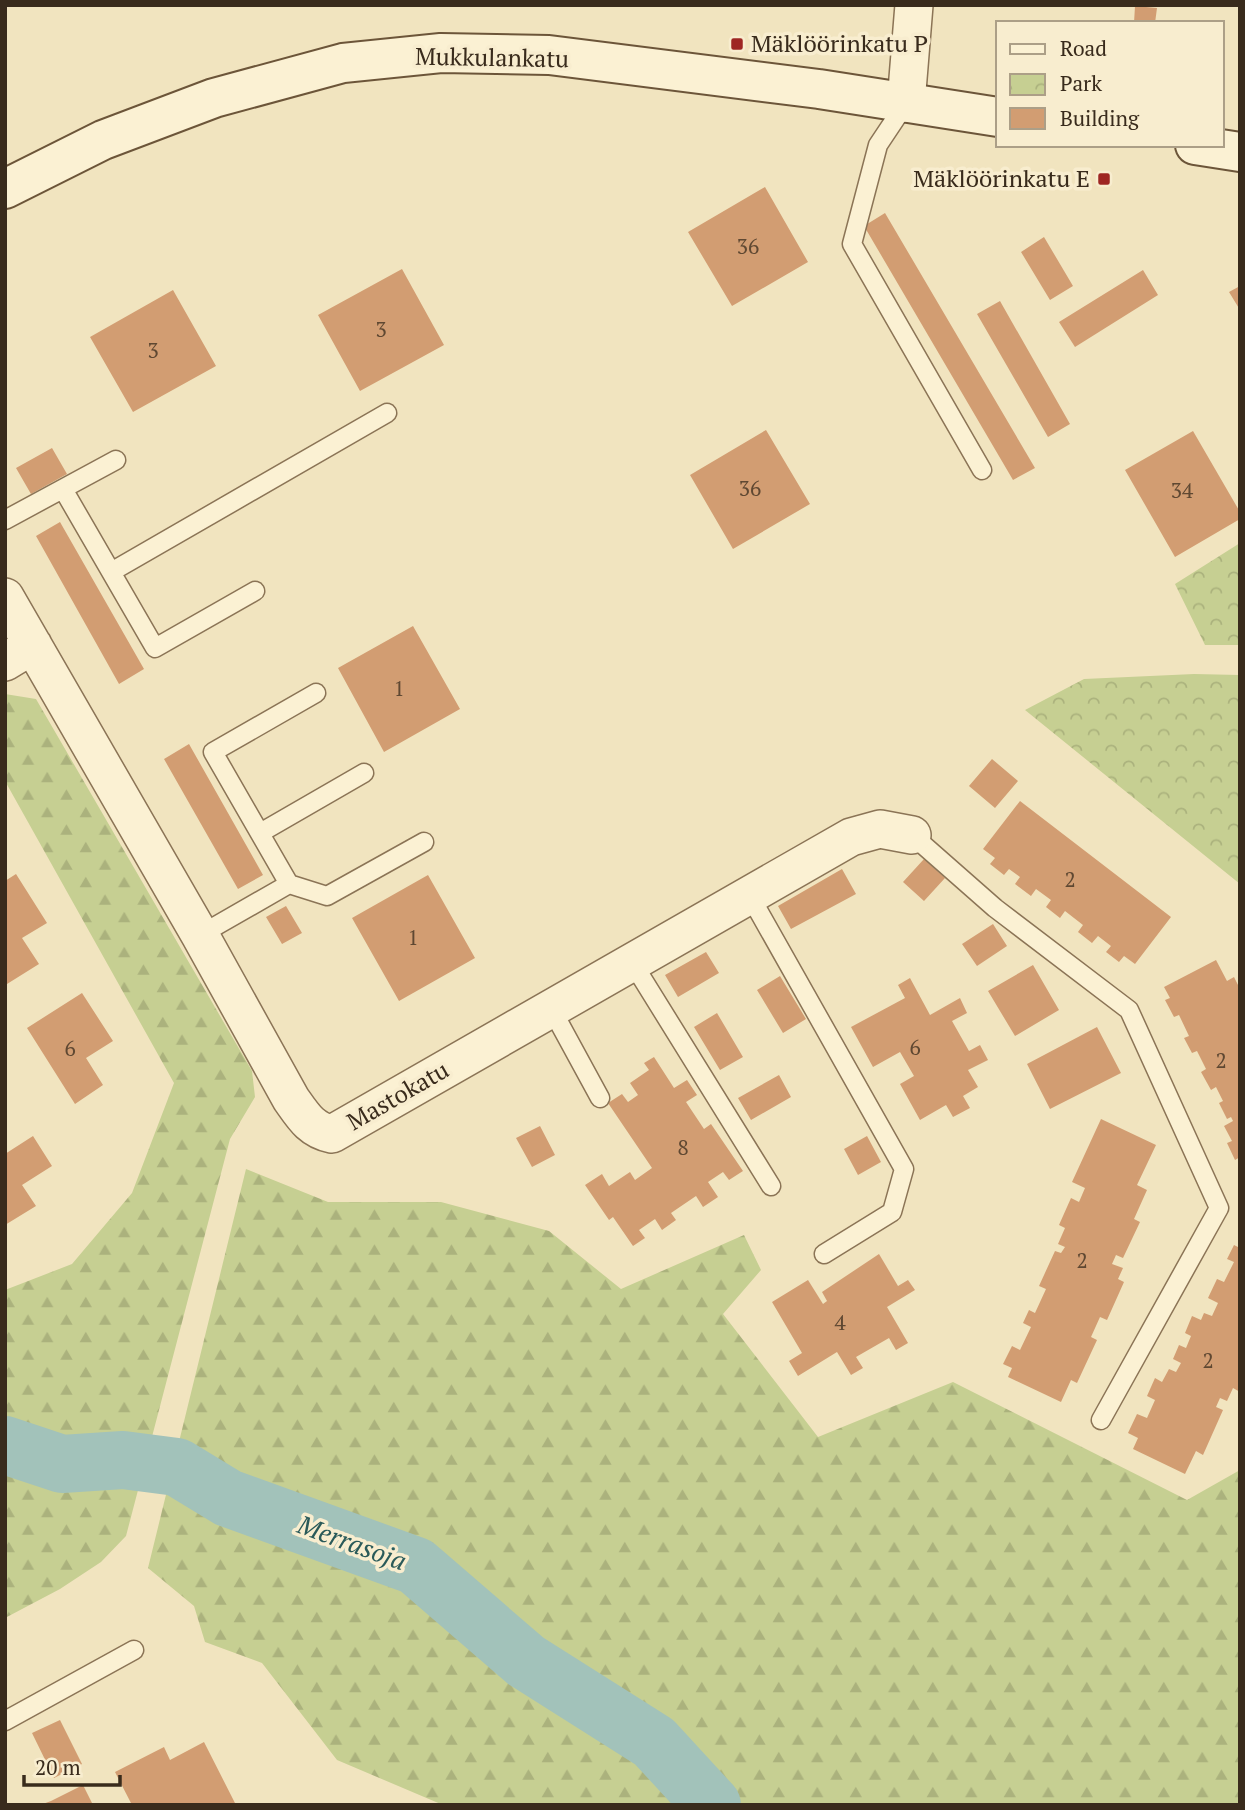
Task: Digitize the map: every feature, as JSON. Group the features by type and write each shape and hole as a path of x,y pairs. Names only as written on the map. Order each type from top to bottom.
{"street":[{"path":"906,103 914,5"},
{"name":"Mukkulankatu","path":"5,188 103,140 214,98 343,63 441,53 549,55 819,89 996,117"},
{"path":"1208,147 1240,152"},
{"name":"Mastokatu","path":"5,597 19,653 200,935 291,1099 308,1123 325,1133 332,1134 851,837 880,829 912,835"}],"lane":[{"path":"906,103 878,145 852,244 982,470"},
{"path":"111,572 387,412"},
{"path":"5,520 116,460"},
{"path":"63,489 155,648 255,591"},
{"path":"316,692 213,752 289,884 327,896 424,842"},
{"path":"260,833 364,773"},
{"path":"912,835 995,908 1129,1010 1219,1209 1101,1420"},
{"path":"200,935 289,884"},
{"path":"750,896 904,1169 892,1212 824,1254"},
{"path":"632,962 771,1186"},
{"path":"551,1008 600,1098"},
{"path":"5,1721 134,1650"}],"green space":[{"path":"1240,543 1240,645 1205,645 1175,584"},
{"path":"1194,674 1240,675 1240,884 1025,710 1084,679"},
{"path":"5,694 36,699 252,1071 255,1097 230,1139 126,1536 101,1562 60,1589 5,1618 5,1290 72,1264 132,1193 174,1083 5,781"},
{"path":"246,1169 328,1202 441,1202 549,1231 621,1289 744,1235 761,1270 723,1314 818,1437 953,1382 1187,1500 1240,1470 1240,1805 443,1805 337,1760 262,1663 205,1642 194,1606 148,1568"}],"building":[{"path":"1135,6 1157,8 1155,21 1134,21"},
{"path":"765,187 808,262 732,306 688,232"},
{"path":"885,213 1035,468 1013,480 864,226"},
{"path":"1044,237 1073,286 1050,300 1021,252"},
{"path":"402,269 444,345 360,391 318,315"},
{"path":"1143,270 1158,295 1075,347 1059,322"},
{"path":"1240,286 1240,310 1229,292"},
{"path":"173,290 216,366 133,412 90,337"},
{"path":"1000,301 1070,424 1048,437 977,314"},
{"path":"766,430 810,504 733,549 690,475"},
{"path":"1193,431 1240,512 1240,519 1175,557 1125,470"},
{"path":"52,448 67,474 31,494 16,468"},
{"path":"60,522 144,669 119,684 36,536"},
{"path":"413,626 460,709 384,752 338,668"},
{"path":"189,744 263,875 238,889 164,759"},
{"path":"992,759 1018,781 995,808 969,786"},
{"path":"1020,801 1171,917 1135,964 1124,956 1119,962 1106,952 1111,946 1098,936 1092,943 1078,932 1083,925 1065,911 1060,918 1046,907 1051,900 1036,889 1031,896 1015,884 1020,877 1009,869 1004,875 990,864 995,858 983,849"},
{"path":"924,859 945,878 924,901 903,882"},
{"path":"842,869 856,894 791,929 778,906"},
{"path":"16,874 47,923 22,938 39,964 7,984 5,881"},
{"path":"428,875 475,958 399,1001 352,918"},
{"path":"286,906 302,933 282,944 266,917"},
{"path":"993,924 1007,946 977,966 962,944"},
{"path":"706,952 719,973 678,997 665,975"},
{"path":"1216,960 1227,981 1234,977 1240,989 1240,1157 1235,1160 1227,1143 1232,1141 1224,1126 1233,1121 1231,1117 1227,1119 1219,1103 1223,1101 1216,1087 1211,1090 1201,1072 1206,1069 1197,1051 1192,1053 1184,1038 1189,1036 1179,1015 1174,1017 1165,1000 1170,998 1164,987"},
{"path":"1033,965 1059,1010 1015,1036 988,991"},
{"path":"780,976 806,1019 783,1033 757,990"},
{"path":"910,978 930,1015 960,998 967,1013 952,1021 969,1051 980,1045 988,1060 968,1070 978,1087 963,1096 970,1108 953,1117 946,1105 920,1120 900,1084 914,1076 900,1052 873,1067 851,1027 905,998 898,985"},
{"path":"82,993 113,1041 86,1058 103,1085 75,1104 27,1028"},
{"path":"717,1013 743,1057 720,1070 694,1027"},
{"path":"1097,1027 1121,1073 1050,1109 1027,1064"},
{"path":"654,1057 674,1088 687,1080 697,1095 686,1102 704,1129 711,1124 743,1171 729,1180 723,1172 708,1182 718,1197 703,1207 696,1196 671,1213 676,1220 662,1230 655,1219 639,1230 645,1238 633,1246 613,1217 609,1220 585,1185 602,1174 609,1186 630,1172 635,1180 652,1168 608,1103 622,1094 628,1102 638,1095 630,1083 649,1070 644,1063"},
{"path":"779,1075 791,1097 751,1120 738,1098"},
{"path":"1101,1119 1156,1145 1137,1185 1147,1190 1134,1219 1140,1222 1123,1258 1116,1255 1112,1264 1123,1268 1118,1279 1124,1282 1107,1320 1100,1317 1091,1337 1097,1340 1077,1383 1071,1380 1061,1402 1008,1377 1012,1368 1003,1364 1012,1346 1020,1350 1031,1327 1023,1323 1029,1310 1035,1313 1046,1289 1039,1286 1055,1251 1061,1253 1065,1247 1058,1244 1065,1228 1059,1225 1071,1198 1079,1202 1085,1188 1072,1182"},
{"path":"540,1126 555,1155 532,1167 516,1138"},
{"path":"33,1136 52,1166 22,1185 36,1206 5,1225 5,1154"},
{"path":"867,1136 881,1162 858,1175 844,1149"},
{"path":"1234,1245 1240,1248 1240,1392 1233,1388 1227,1401 1220,1398 1216,1407 1223,1410 1203,1455 1196,1451 1185,1474 1133,1449 1138,1438 1128,1433 1137,1414 1147,1418 1155,1400 1147,1396 1155,1378 1162,1382 1169,1369 1176,1372 1181,1363 1173,1359 1179,1345 1186,1348 1191,1336 1185,1333 1192,1316 1201,1320 1204,1313 1212,1316 1218,1303 1208,1298 1217,1279 1224,1282 1234,1262 1227,1259"},
{"path":"879,1254 898,1286 908,1280 915,1290 887,1307 908,1343 896,1350 889,1338 856,1357 863,1368 851,1375 837,1352 798,1376 789,1361 802,1353 772,1302 808,1280 823,1304 827,1301 822,1292"},
{"path":"60,1720 82,1764 54,1778 32,1733"},
{"path":"204,1742 236,1805 132,1805 115,1772 164,1747 170,1760"},
{"path":"83,1785 93,1805 40,1805 51,1801"}],"waterway":[{"name":"Merrasoja","path":"5,1445 62,1464 123,1460 177,1467 228,1498 416,1566 526,1661 654,1742 712,1805"}],"place":[{"name":"Mäklöörinkatu P","path":"737,44"},
{"name":"Mäklöörinkatu E","path":"1104,179"}]}
